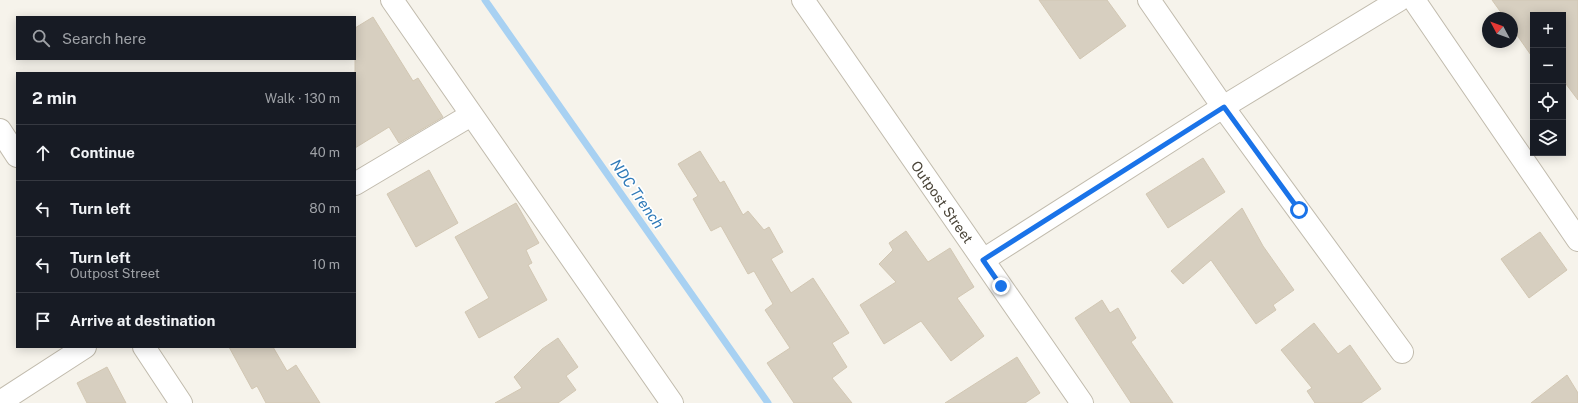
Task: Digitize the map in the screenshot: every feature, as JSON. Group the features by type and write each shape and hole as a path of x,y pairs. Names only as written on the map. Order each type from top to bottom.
{"street":[{"path":"392,0 672,403"},
{"name":"Outpost Street","path":"803,0 1082,403"},
{"path":"1149,0 1224,107 1402,352"},
{"path":"983,260 1224,107 1401,0 1578,240"},
{"path":"356,183 471,115"},
{"path":"0,130 16,154"},
{"path":"0,402 83,348"},
{"path":"145,348 181,403"}],"building":[{"path":"1039,0 1107,0 1126,26 1080,59"},
{"path":"1492,0 1578,0 1578,100 1566,84 1566,12 1530,12 1530,54 1518,37 1518,12 1501,12"},
{"path":"373,17 413,81 418,78 443,117 399,143 389,127 356,147 356,27"},
{"path":"700,151 720,183 724,181 743,215 748,211 764,230 769,227 783,252 771,259 791,293 813,278 849,333 832,343 847,367 832,378 852,403 794,403 767,363 790,348 765,310 773,304 754,271 748,274 721,226 711,231 693,199 698,196 678,164"},
{"path":"1203,158 1225,192 1168,228 1146,194"},
{"path":"429,170 458,223 416,247 387,194"},
{"path":"516,203 539,243 526,250 532,263 528,265 547,300 479,338 465,312 489,298 455,237"},
{"path":"1242,208 1263,246 1294,290 1273,305 1276,310 1256,324 1211,260 1183,284 1171,271"},
{"path":"906,231 928,262 950,248 974,287 957,298 984,336 951,361 921,321 884,344 860,305 896,282 879,264 893,250 889,243"},
{"path":"1540,232 1567,270 1529,298 1501,259"},
{"path":"1102,300 1110,313 1118,308 1136,338 1131,342 1173,403 1131,403 1075,318"},
{"path":"1314,323 1338,354 1350,345 1381,389 1361,403 1315,403 1307,391 1312,388 1281,350"},
{"path":"558,338 578,367 566,376 576,390 558,403 495,403 522,388 514,377 542,349"},
{"path":"230,348 274,348 287,371 296,365 320,403 266,403 257,386 252,389"},
{"path":"1017,357 1040,393 1025,403 945,403"},
{"path":"107,367 126,403 87,403 77,383"},
{"path":"1567,375 1578,393 1578,403 1531,403"}],"waterway":[{"name":"NDC Trench","path":"485,0 768,403"}],"route":[{"path":"1001,286 983,260 1224,107 1299,210"}]}
